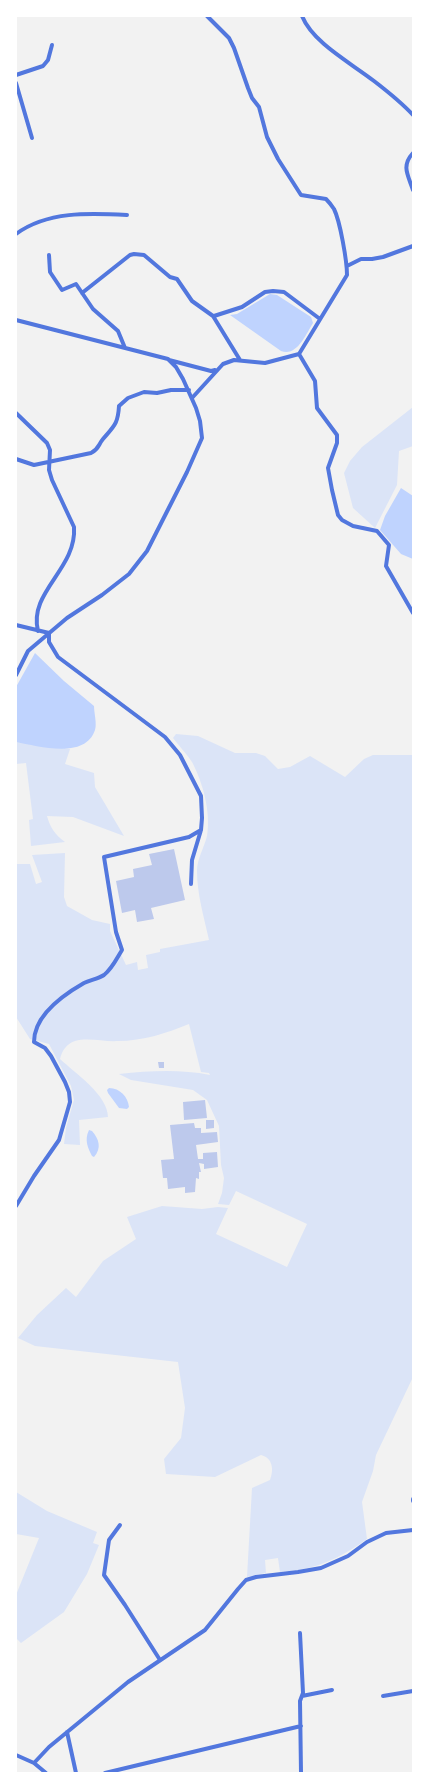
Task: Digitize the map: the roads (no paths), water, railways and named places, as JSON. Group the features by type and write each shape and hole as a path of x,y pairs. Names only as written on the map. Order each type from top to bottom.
{"street":[{"path":"192,398 223,364 234,360 265,363 300,354 347,275 347,266 338,220 334,209 326,199 301,195 278,159 267,137 259,108 252,98 234,48 226,34 208,16"},
{"path":"302,16 306,26 318,38 402,104 413,115"},
{"path":"16,75 43,66 48,60 52,45"},
{"path":"16,83 32,138"},
{"path":"413,152 406,164 405,172 413,190"},
{"path":"16,234 31,224 46,218 100,214 127,215"},
{"path":"347,266 361,259 383,257 413,246"},
{"path":"82,293 122,261 138,253 150,259 177,280 192,301 214,316 240,360"},
{"path":"49,255 50,272 62,290 76,284 93,309 118,331 125,348"},
{"path":"214,316 242,306 265,292 273,291 284,292 320,319"},
{"path":"16,320 211,371 217,369"},
{"path":"300,354 315,381 317,408 337,435 337,443 328,468 338,514 342,520 353,526 377,531 389,545 386,566 413,613"},
{"path":"16,675 28,651 67,618 102,595 129,574 147,551 187,472 202,438 200,421 189,390 176,367 168,359"},
{"path":"16,459 34,465 86,455 96,451 102,440 115,426 118,418 119,406 128,398 144,392 157,394 171,390 189,390"},
{"path":"16,413 47,443 50,450 52,480 74,527 70,554 44,594 38,607 38,630"},
{"path":"16,625 49,633"},
{"path":"49,633 49,642 58,657 165,737 180,755 201,796 201,830 192,860 191,884"},
{"path":"16,1206 34,1176 57,1143 70,1102 69,1092 65,1082 46,1048 34,1042 34,1035 43,1017 53,1004 86,982 104,975 122,950 116,932 104,857 189,837 201,830"},
{"path":"120,1525 109,1540 104,1575 125,1604 160,1660"},
{"path":"34,1763 49,1747 128,1682 204,1630 246,1580 256,1577 321,1568 348,1556 367,1542 386,1533 413,1530"},
{"path":"300,1633 302,1696 301,1773"},
{"path":"302,1696 332,1690"},
{"path":"383,1696 413,1691"},
{"path":"105,1773 301,1726"},
{"path":"67,1732 76,1773"},
{"path":"16,1755 34,1763 46,1773"}],"water":[{"path":"270,294 277,295 311,317 313,323 304,338 292,351 281,351 230,315 237,314"},
{"path":"401,488 413,496 413,559 401,554 380,530 385,516"},
{"path":"35,653 64,681 94,706 96,727 90,739 82,745 60,749 16,742 16,687"},
{"path":"109,1088 120,1091 123,1094 128,1103 129,1107 127,1109 119,1108 108,1093 107,1090"},
{"path":"89,1130 92,1131 99,1144 98,1150 94,1157 92,1156 87,1144"}]}
